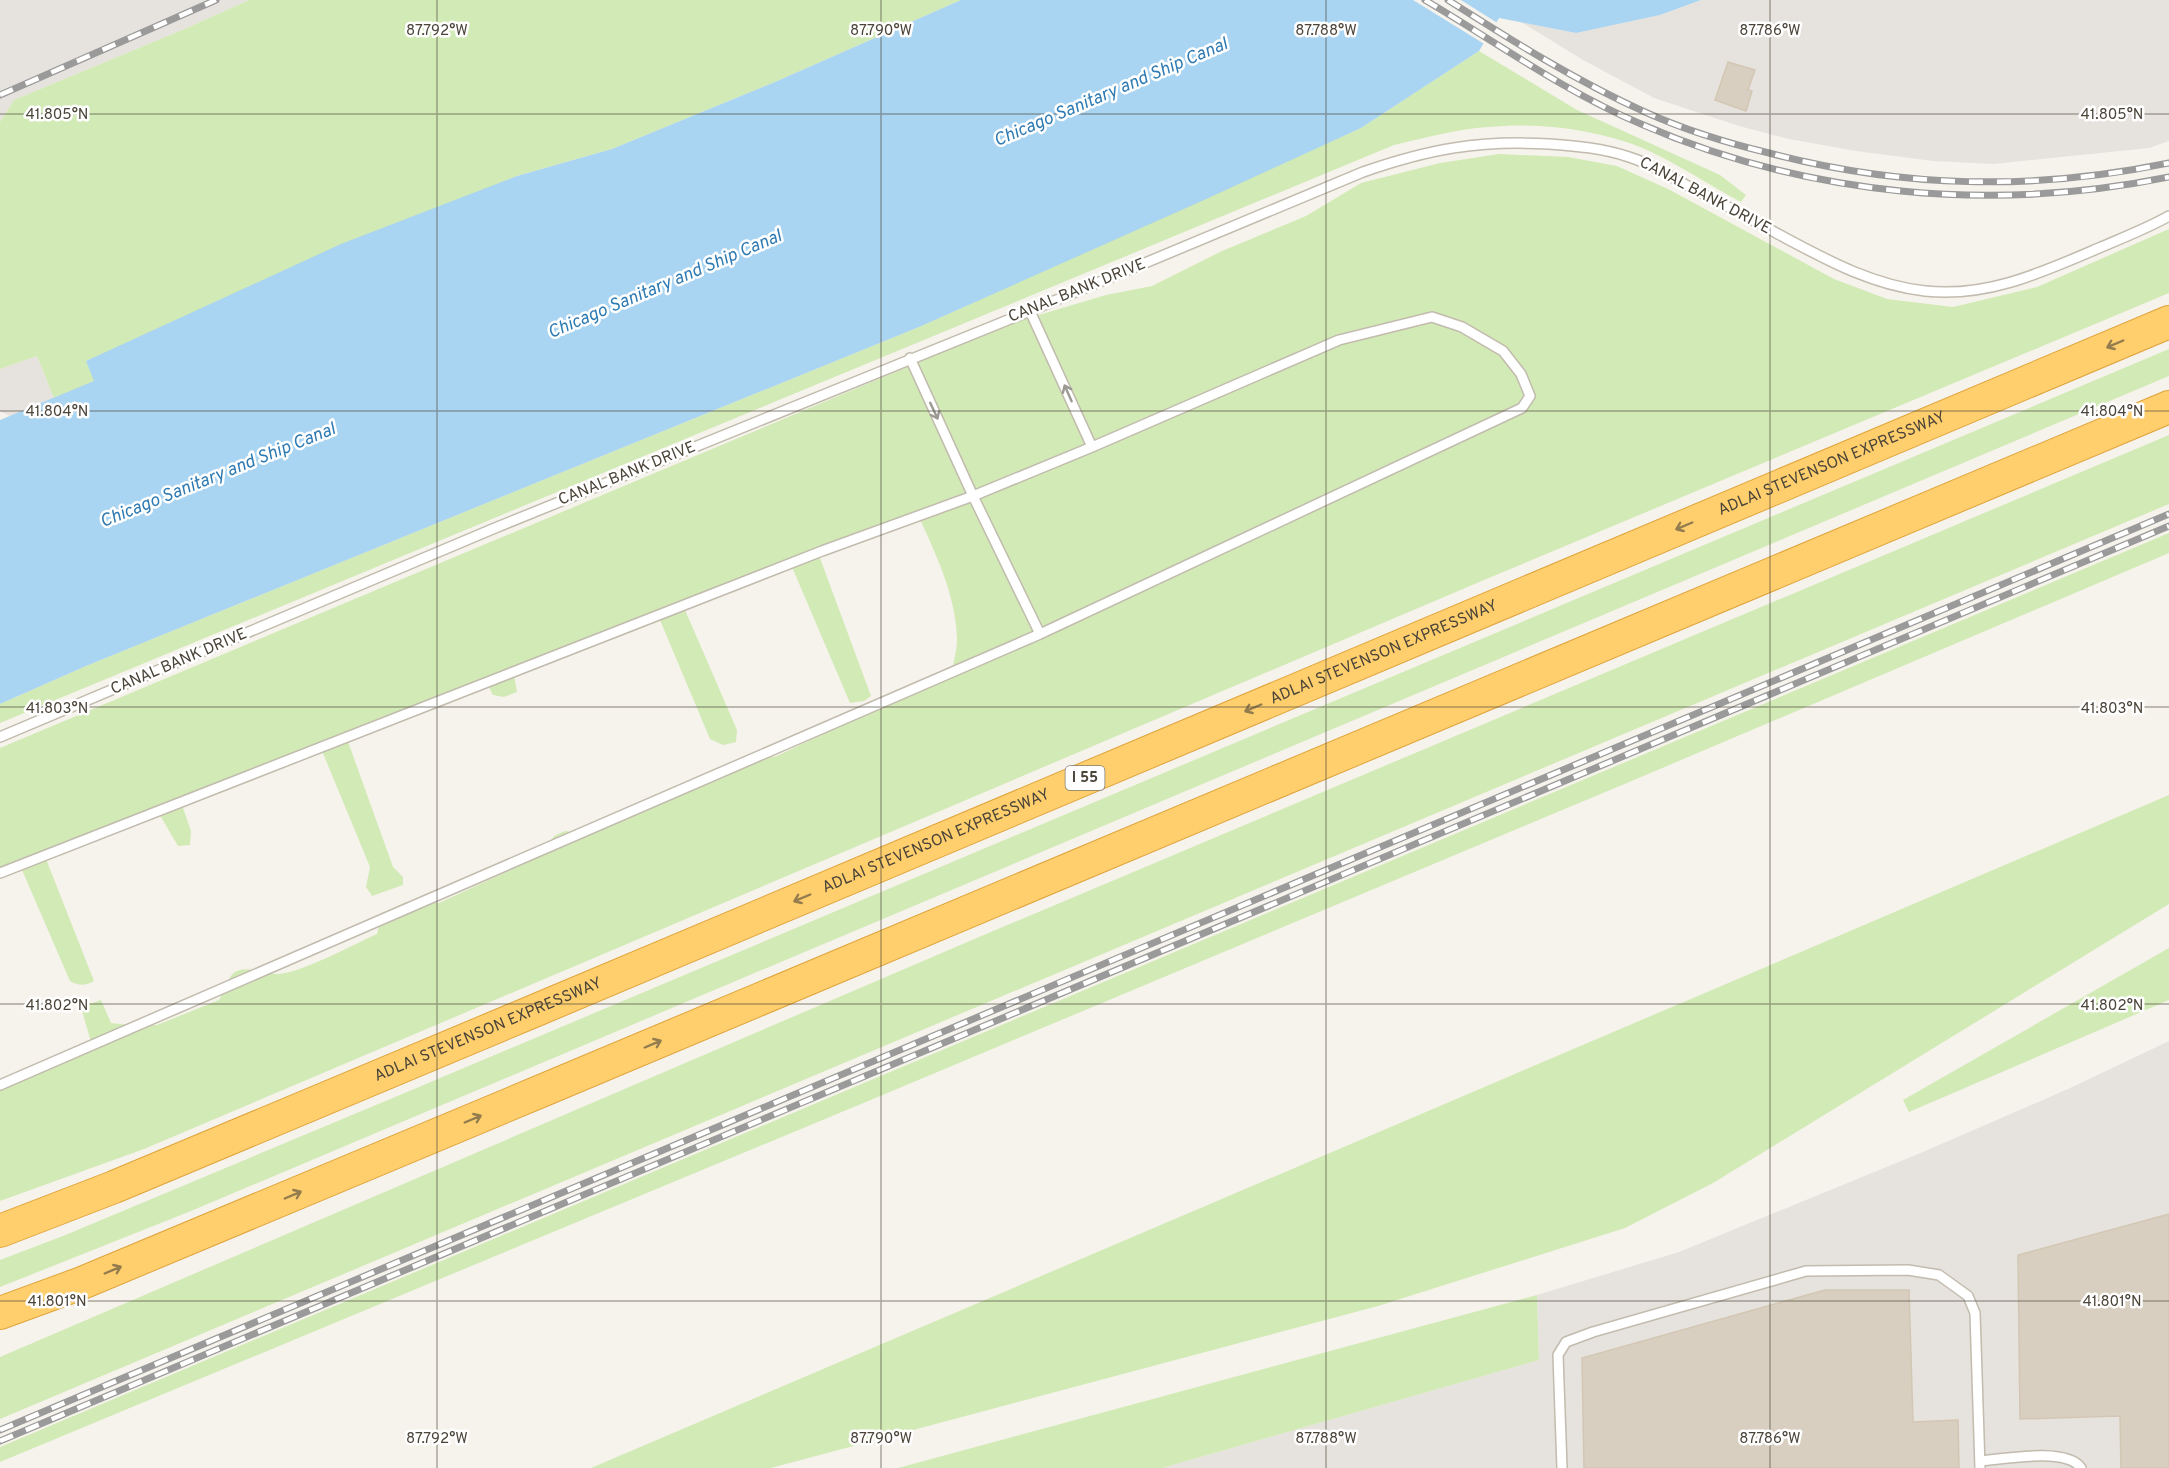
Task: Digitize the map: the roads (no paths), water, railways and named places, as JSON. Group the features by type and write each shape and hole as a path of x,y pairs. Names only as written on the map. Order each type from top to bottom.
{"highway":[{"name":"ADLAI STEVENSON EXPRESSWAY","path":"0,1231 114,1186 534,1011 2169,322"},
{"path":"0,1313 82,1283 2169,407"},
{"path":"0,1326 82,1283"}],"lane":[{"name":"CANAL BANK DRIVE","path":"0,737 495,528 1363,172 1401,159 1445,148 1485,143 1566,145 1602,149 1631,157 1835,264 1867,278 1925,291 1955,292 1988,289 2014,282 2169,216"},
{"path":"1030,310 1092,447"},
{"path":"0,873 822,551 973,495 1092,447 1339,340 1432,317 1462,327 1503,351 1521,374 1530,396 1522,408 1040,634 0,1085"},
{"path":"910,358 1040,634"},
{"path":"1562,1468 1558,1355 1566,1342 1593,1332 1806,1271 1908,1270 1939,1275 1968,1296 1974,1313 1980,1464 2040,1455 2065,1458 2078,1463 2081,1468"}],"water":[{"name":"Chicago Sanitary and Ship Canal","path":"961,0 1701,0 1660,15 1576,33 1499,18 1479,51 1361,128 1204,200 919,327 86,666 0,704 0,420 94,381 86,361 341,244 517,176 612,149 775,82"}],"railway":[{"path":"0,95 216,0"},
{"path":"1425,0 1558,82 1613,111 1704,148 1768,168 1834,182 1901,191 1968,195 2035,194 2103,188 2169,177"},
{"path":"1448,0 1569,73 1645,112 1675,125 1722,140 1819,165 1919,179 1968,182 2068,178 2169,163"},
{"path":"0,1430 2169,514"},
{"path":"0,1441 2169,526"}]}
